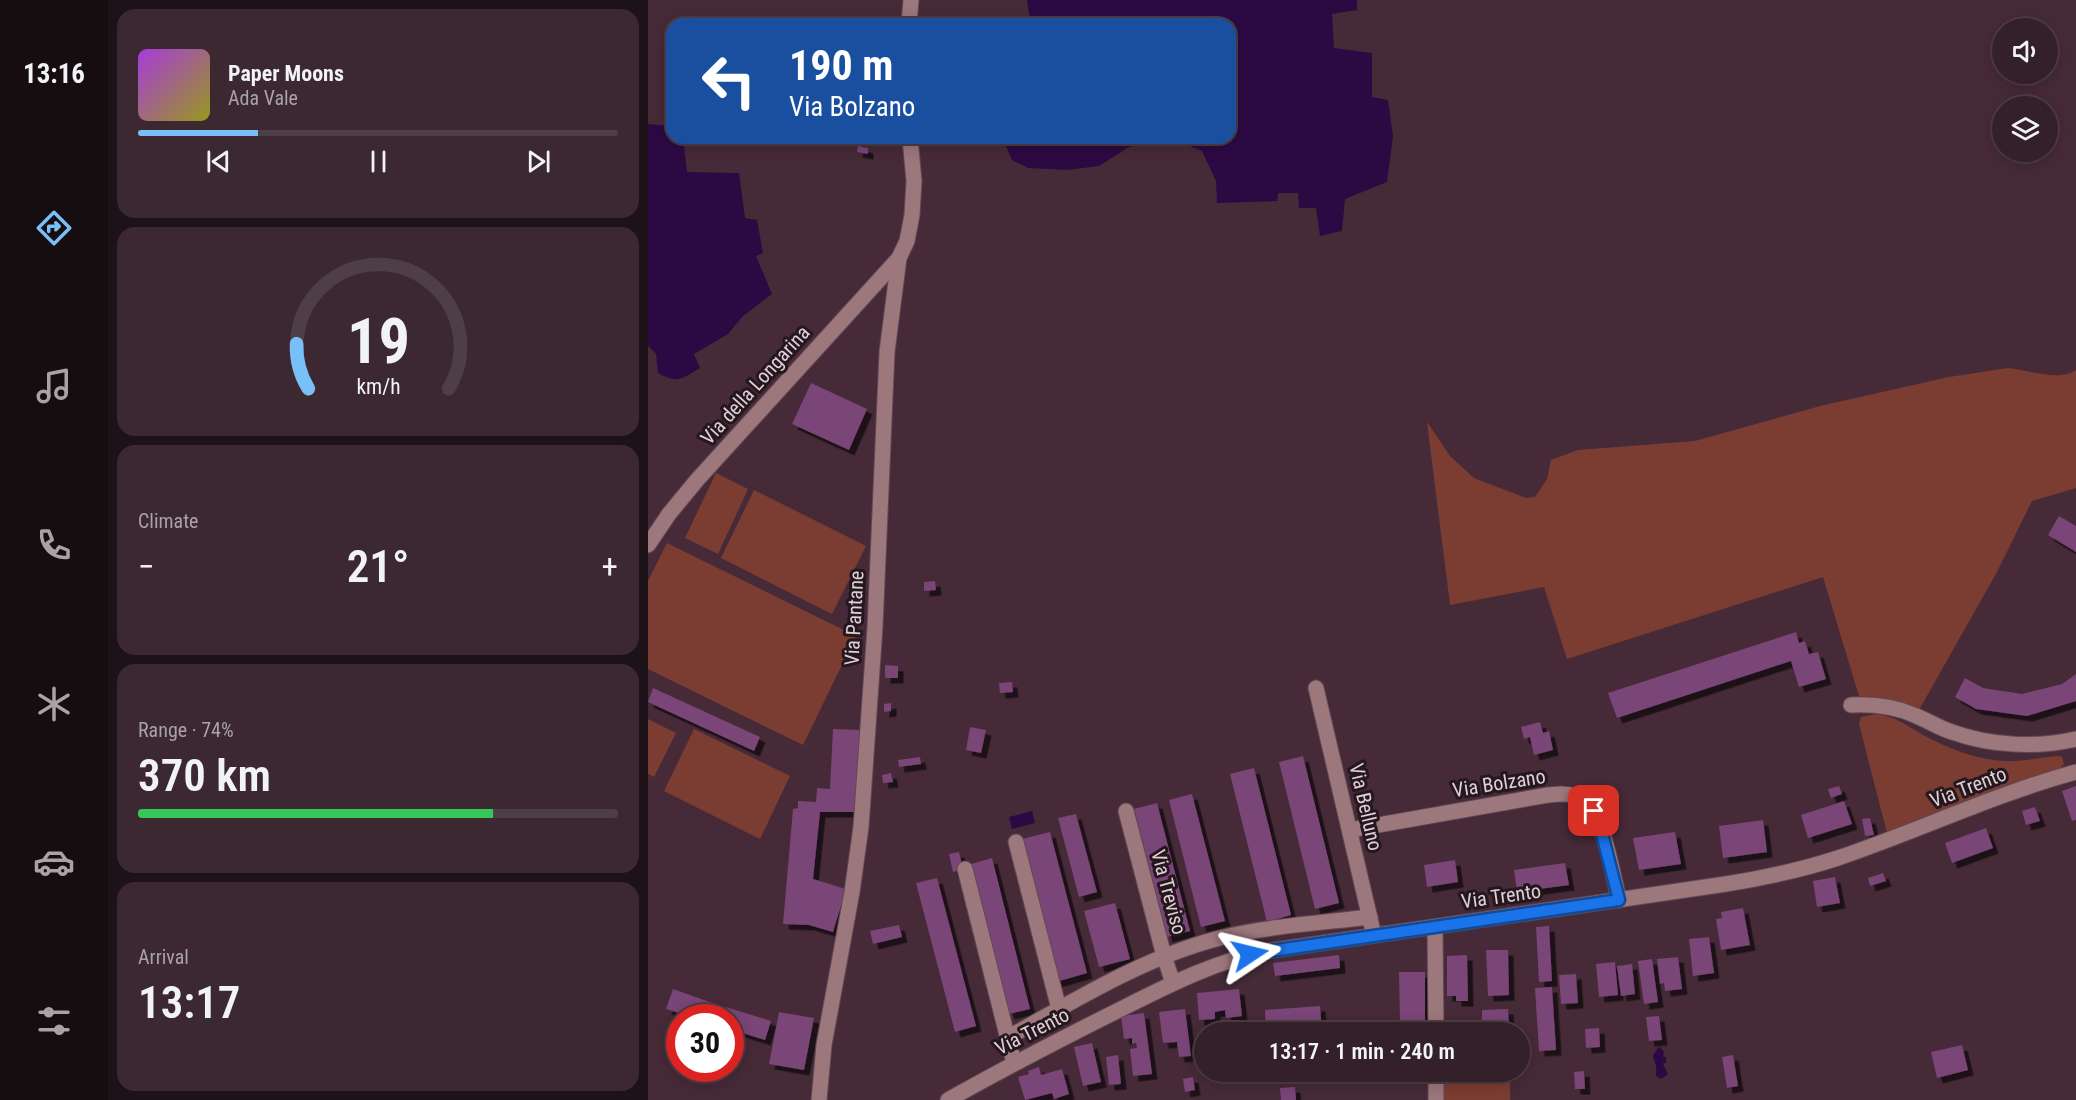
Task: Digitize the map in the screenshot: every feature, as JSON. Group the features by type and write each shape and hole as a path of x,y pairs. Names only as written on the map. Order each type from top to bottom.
{"street":[{"path":"910,18 911,0"},
{"name":"Via Pantane","path":"819,1100 824,1045 852,892 861,827 875,627 887,352 899,258 907,241 912,216 914,181 911,144"},
{"name":"Via della Longarina","path":"648,545 669,514 707,468 899,258"},
{"name":"Via Belluno","path":"1316,688 1374,935"},
{"path":"1851,705 1876,705 1891,708 1915,715 1955,733 2002,743 2041,744 2076,739"},
{"name":"Via Trento","path":"948,1100 1014,1062 1173,983 1250,954 1752,880 1816,865 2076,772"},
{"name":"Via Bolzano","path":"1350,830 1542,796 1575,795 1590,805 1597,818 1619,900"},
{"name":"Via Treviso","path":"1126,811 1173,983"},
{"path":"1017,842 1059,1009"},
{"path":"965,869 1014,1062"},
{"path":"1009,1037 1164,956 1242,933 1370,917"},
{"path":"1435,927 1436,1022"},
{"path":"1436,1082 1436,1100"}],"shaded area":[{"path":"1027,0 1357,0 1357,10 1332,14 1334,48 1372,53 1372,97 1388,100 1393,136 1387,182 1345,199 1342,231 1320,236 1316,208 1299,208 1298,193 1278,193 1277,201 1217,203 1216,181 1202,151 1185,144 1236,144 1236,18 1030,18"},
{"path":"648,124 666,126 666,144 684,144 687,172 739,173 745,218 757,220 763,253 756,256 772,294 743,316 728,334 694,354 700,368 689,375 675,379 658,373 656,354 648,346"},
{"path":"1005,144 1137,144 1099,166 1067,170 1028,168 1012,160"},
{"path":"2008,368 2052,375 2061,375 2076,370 2076,488 2032,501 1997,572 1919,710 1859,696 1823,577 1567,659 1544,587 1450,605 1427,422 1450,456 1474,478 1526,498 1535,497 1547,479 1551,460 1578,450 1695,441 1820,406 1949,377"},
{"path":"716,473 748,489 718,554 685,538"},
{"path":"754,490 866,546 832,614 721,558"},
{"path":"667,543 856,636 803,745 648,669 648,581"},
{"path":"1876,714 1892,718 1941,744 1977,757 2011,761 2059,756 2062,757 2064,764 2058,770 1887,833 1859,724 1861,717"},
{"path":"648,719 676,733 654,777 648,774"},
{"path":"694,729 790,776 760,839 664,791"},
{"path":"1032,811 1035,823 1012,829 1009,817"},
{"path":"1660,1047 1664,1052 1663,1057 1666,1057 1666,1063 1663,1064 1668,1074 1661,1079 1656,1076 1653,1056"},
{"path":"1441,1082 1510,1082 1510,1100 1441,1100"}],"building":[{"path":"858,146 868,148 868,154 857,152"},
{"path":"811,383 867,409 849,450 792,424"},
{"path":"2059,516 2076,526 2076,552 2048,535"},
{"path":"935,581 936,590 924,591 924,582"},
{"path":"1796,632 1799,643 1805,641 1809,654 1818,652 1826,679 1799,687 1791,661 1617,718 1608,693"},
{"path":"885,665 898,666 898,678 885,678"},
{"path":"2076,674 2076,701 2027,716 1976,709 1955,697 1965,678 1983,688 2022,694 2062,684"},
{"path":"1012,682 1013,692 1000,693 999,683"},
{"path":"653,688 760,737 754,751 648,702"},
{"path":"891,703 891,711 884,712 884,704"},
{"path":"1540,722 1543,733 1549,731 1553,750 1534,755 1530,737 1524,739 1521,727"},
{"path":"970,727 986,730 981,753 966,750"},
{"path":"833,729 861,730 856,812 820,812 813,879 846,889 833,932 809,925 783,924 793,809 798,808 798,801 816,802 817,788 830,789"},
{"path":"1303,756 1339,903 1315,909 1279,762"},
{"path":"920,757 921,764 899,767 898,760"},
{"path":"1254,768 1291,915 1267,922 1230,774"},
{"path":"891,773 893,782 883,783 882,775"},
{"path":"1839,786 1842,794 1831,798 1828,789"},
{"path":"2076,786 2076,820 2072,821 2062,791"},
{"path":"1192,794 1225,921 1201,927 1169,800"},
{"path":"1844,801 1852,824 1808,838 1801,815"},
{"path":"1157,803 1190,931 1167,937 1134,809"},
{"path":"2035,807 2040,821 2026,825 2022,811"},
{"path":"1076,814 1097,892 1079,897 1058,818"},
{"path":"1870,818 1874,835 1865,836 1862,819"},
{"path":"1763,820 1767,852 1723,858 1719,826"},
{"path":"1986,828 1993,848 1952,863 1945,843"},
{"path":"1050,832 1087,973 1056,982 1018,840"},
{"path":"1675,832 1681,864 1639,870 1633,838"},
{"path":"959,852 963,869 953,872 949,854"},
{"path":"992,858 1030,1009 1009,1014 971,864"},
{"path":"1455,860 1458,882 1427,887 1424,865"},
{"path":"1565,863 1569,885 1517,892 1514,870"},
{"path":"1883,873 1886,881 1870,886 1868,878"},
{"path":"1835,877 1840,903 1817,907 1813,881"},
{"path":"937,878 976,1026 955,1032 916,883"},
{"path":"1115,903 1130,959 1099,967 1084,911"},
{"path":"1743,908 1750,945 1721,950 1716,919 1722,918 1721,912"},
{"path":"899,925 902,937 873,944 870,931"},
{"path":"1549,926 1552,981 1539,982 1536,927"},
{"path":"1709,937 1714,973 1693,976 1689,939"},
{"path":"1486,950 1508,950 1509,995 1488,996"},
{"path":"1339,955 1340,968 1275,976 1273,963"},
{"path":"1467,955 1468,1001 1456,1001 1456,996 1447,996 1447,956"},
{"path":"1678,957 1682,989 1665,991 1664,983 1660,984 1657,959"},
{"path":"1652,959 1658,1002 1644,1004 1638,961"},
{"path":"1615,962 1618,995 1599,997 1596,964"},
{"path":"1632,964 1635,994 1621,996 1617,966"},
{"path":"1399,972 1425,972 1425,1022 1400,1022"},
{"path":"1576,974 1578,1003 1561,1004 1559,975"},
{"path":"1552,987 1556,1050 1539,1051 1535,988"},
{"path":"673,989 716,1004 668,1004"},
{"path":"1239,989 1242,1016 1226,1018 1225,1010 1215,1012 1215,1019 1199,1020 1197,993"},
{"path":"1320,1006 1321,1022 1266,1022 1265,1010"},
{"path":"1185,1009 1191,1056 1179,1057 1177,1042 1163,1043 1159,1012"},
{"path":"1508,1009 1509,1022 1482,1022 1482,1010"},
{"path":"779,1012 814,1018 804,1070 769,1064"},
{"path":"744,1013 771,1021 765,1040 744,1033"},
{"path":"1144,1013 1152,1074 1133,1076 1130,1049 1137,1048 1136,1043 1132,1044 1132,1038 1124,1039 1121,1016"},
{"path":"1659,1016 1662,1040 1649,1041 1646,1017"},
{"path":"1599,1028 1600,1047 1586,1048 1585,1029"},
{"path":"1092,1043 1101,1082 1083,1086 1074,1047"},
{"path":"1962,1045 1968,1070 1937,1078 1931,1052"},
{"path":"1118,1055 1121,1084 1109,1085 1106,1057"},
{"path":"1733,1055 1738,1086 1727,1088 1722,1057"},
{"path":"1039,1067 1041,1075 1062,1069 1069,1094 1054,1099 1052,1093 1025,1100 1018,1077 1029,1074 1028,1071"},
{"path":"1584,1071 1585,1089 1575,1089 1574,1072"},
{"path":"1193,1077 1195,1090 1185,1092 1183,1079"},
{"path":"1295,1087 1296,1100 1281,1100 1280,1088"}],"route":[{"path":"1250,954 1619,900 1594,811"}]}
